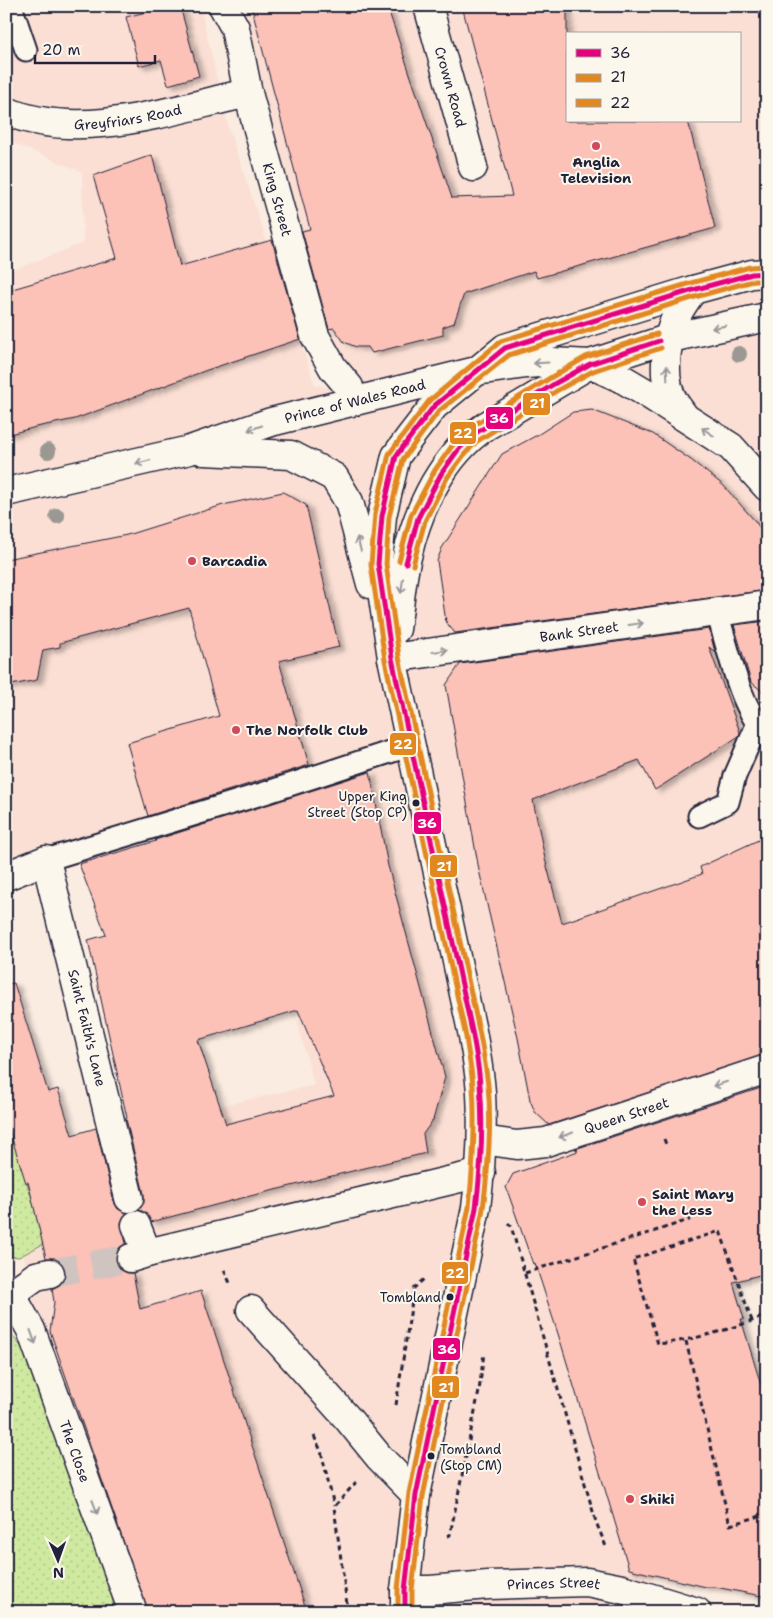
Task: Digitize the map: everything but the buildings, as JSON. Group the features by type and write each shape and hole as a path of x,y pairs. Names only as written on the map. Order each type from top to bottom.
{"street":[{"name":"King Street","path":"223,6 235,28 248,93 315,336 333,368 349,387"},
{"name":"Crown Road","path":"428,6 472,167"},
{"name":"Greyfriars Road","path":"6,111 17,116 48,124 101,124 130,120 248,93"},
{"path":"392,658 378,564 382,516 396,456 434,406 505,348 693,290 752,274 767,273"},
{"path":"685,417 671,397 666,377 670,338 678,313 693,290"},
{"name":"Prince of Wales Road","path":"6,492 190,450 271,422 476,371 552,362 590,364 670,338 767,317"},
{"path":"392,658 406,558 418,518 441,474 458,450 471,436 554,384 590,364 628,382 731,448 767,487"},
{"path":"190,450 291,455 334,477 349,502 392,658 473,1036 481,1091 481,1173 476,1208 416,1495 405,1601"},
{"name":"Bank Street","path":"392,658 767,605"},
{"path":"6,876 46,860"},
{"name":"Saint Faith's Lane","path":"46,860 129,1198"},
{"name":"Queen Street","path":"482,1140 517,1145 546,1142 767,1069"},
{"path":"136,1226 139,1255 481,1173"},
{"name":"The Close","path":"50,1273 36,1276 9,1293 31,1330 133,1612"},
{"path":"251,1310 348,1419 379,1457 416,1495"},
{"name":"Princes Street","path":"405,1601 430,1590 488,1585 587,1582 697,1612"}],"lane":[{"path":"11,6 26,50"},
{"path":"699,816 728,802 735,776 762,731 741,688 717,612"},
{"path":"46,860 268,792 411,745"}],"path":[{"path":"525,1273 689,1220 689,1212"},
{"path":"505,1221 511,1226 596,1522 622,1590"},
{"path":"752,1321 720,1231 633,1259 658,1344 686,1341 752,1321 767,1315"},
{"path":"210,1238 227,1279 251,1310"},
{"path":"686,1341 730,1525 767,1514"}],"shaded area":[{"path":"6,6 200,6 229,129 315,385 344,389 237,6 767,6 767,1199 630,1249 722,1524 623,1602 527,1610 526,1612 137,1612 32,1314 12,1172 211,1108 314,1085 297,1021 361,1000 309,766 6,866 6,273 83,243 82,172 6,140"}],"green space":[{"path":"6,1112 32,1199 43,1244 19,1257 6,1256"},
{"path":"6,1329 28,1354 117,1612 6,1612"}],"tunnel":[{"path":"50,1273 131,1258"}],"transit line":[{"name":"22","path":"398,1612 398,1589 409,1493 469,1207 474,1117 472,1081 466,1037 385,660 371,565 375,514 389,454 429,401 501,341 691,283 750,267 767,266"},
{"name":"36","path":"405,1612 405,1590 416,1495 476,1208 481,1162 482,1116 479,1073 473,1036 392,658 378,564 382,516 396,456 434,406 505,348 693,290 752,274 767,273"},
{"name":"21","path":"412,1612 412,1590 423,1496 483,1209 488,1163 490,1116 488,1085 480,1035 399,657 386,564 389,517 403,459 439,411 509,355 695,297 753,281 767,281"},
{"name":"22","path":"399,561 411,515 435,470 466,430 586,357 657,334"},
{"name":"36","path":"406,563 418,518 441,474 458,450 471,436 554,384 590,364 659,341"},
{"name":"21","path":"413,565 425,521 447,478 476,442 558,390 593,371 661,348"}],"place":[{"name":"Anglia Television","path":"596,146"},
{"name":"Barcadia","path":"192,561"},
{"name":"The Norfolk Club","path":"236,730"},
{"name":"Upper King Street (Stop CP)","path":"416,803"},
{"name":"Saint Mary the Less","path":"642,1202"},
{"name":"Tombland","path":"450,1297"},
{"name":"Tombland (Stop CM)","path":"431,1456"},
{"name":"Shiki","path":"630,1499"}]}
